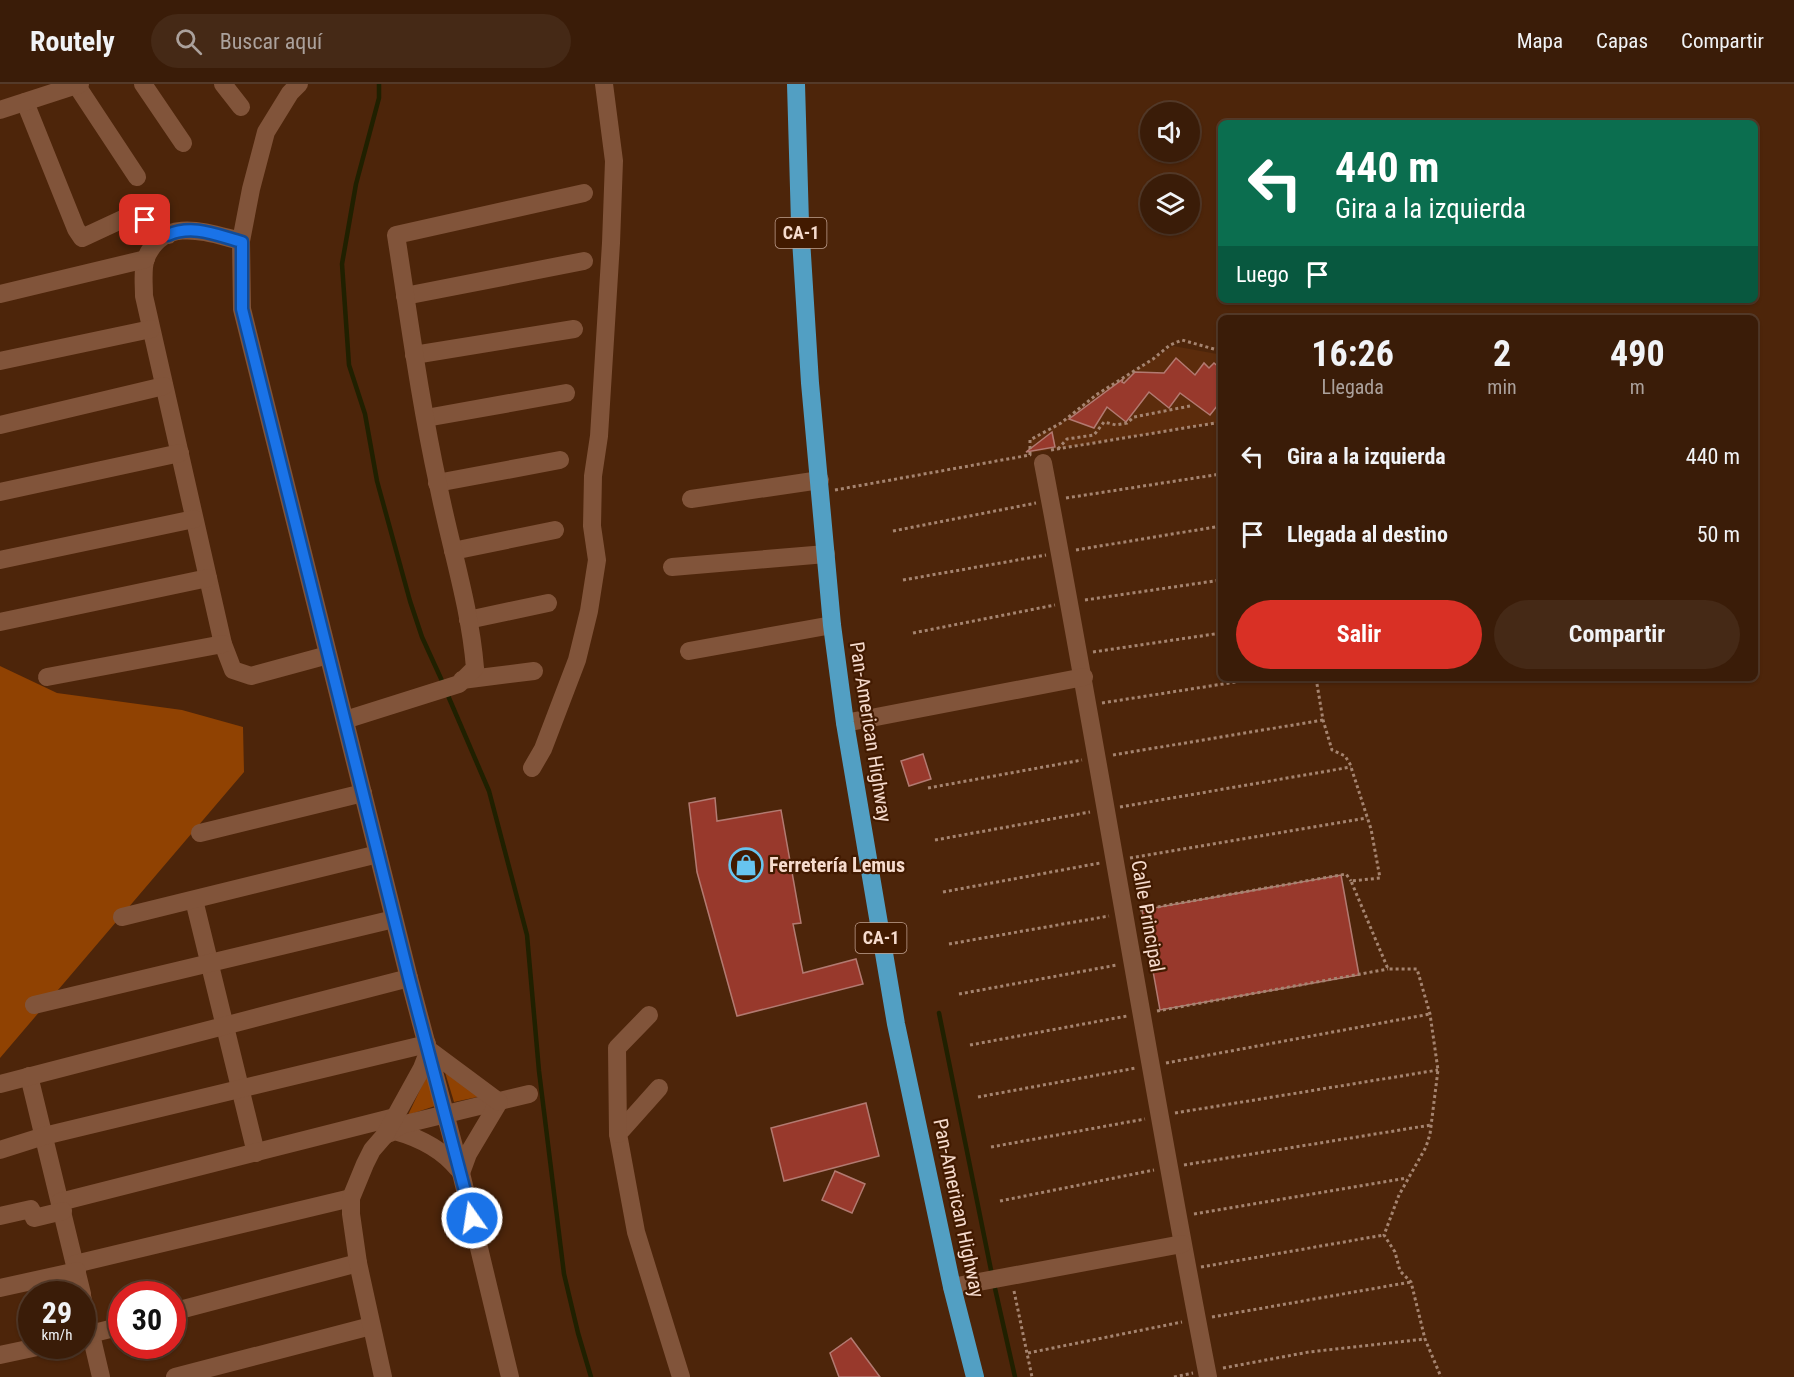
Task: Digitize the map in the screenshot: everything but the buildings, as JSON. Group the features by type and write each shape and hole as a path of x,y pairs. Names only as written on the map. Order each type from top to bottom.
{"highway":[{"name":"Pan-American Highway","path":"796,84 800,223 810,383 832,624 845,723 896,1024 952,1287 975,1377"}],"street":[{"path":"143,84 183,143"},
{"path":"223,84 241,108"},
{"path":"299,84 290,93 266,132 251,189 242,242 242,309 394,919 461,1173 510,1377"},
{"path":"532,768 543,749 577,660 589,611 597,560 592,526 593,476 599,436 614,161 604,84"},
{"path":"0,110 78,85 137,177"},
{"path":"25,102 76,230 82,238 125,218 145,220 168,235"},
{"path":"460,682 475,668 472,638 437,483 414,355 396,235 584,193"},
{"path":"242,242 194,229 179,230 168,235 156,244 146,259 144,296 223,644 233,670 251,676 328,655"},
{"path":"0,294 146,259"},
{"path":"405,296 584,261"},
{"path":"0,361 151,329"},
{"path":"414,355 574,329"},
{"path":"0,425 164,386"},
{"path":"426,418 566,393"},
{"path":"0,492 180,453"},
{"path":"437,483 560,460"},
{"name":"Calle Principal","path":"1043,463 1084,677 1182,1244 1207,1374"},
{"path":"691,499 821,486"},
{"path":"0,560 195,519"},
{"path":"453,551 555,530"},
{"path":"672,567 826,554"},
{"path":"0,622 208,578"},
{"path":"468,620 548,603"},
{"path":"689,651 832,624"},
{"path":"47,677 223,644"},
{"path":"345,720 460,682 534,671"},
{"path":"845,723 1084,677"},
{"path":"200,833 363,794"},
{"path":"122,917 378,854"},
{"path":"194,900 256,1153"},
{"path":"34,1005 394,919"},
{"path":"0,1084 409,978"},
{"path":"649,1015 617,1048 618,1134 636,1232 681,1377"},
{"path":"0,1150 44,1137 428,1047"},
{"path":"428,1047 499,1102"},
{"path":"383,1377 358,1263 352,1226 351,1198 364,1164 385,1135 422,1068 428,1047"},
{"path":"29,1076 79,1281"},
{"path":"618,1134 659,1088"},
{"path":"385,1135 401,1125 529,1094"},
{"path":"461,1173 468,1154 499,1102"},
{"path":"0,1216 31,1209 33,1218 62,1207 395,1117"},
{"path":"385,1135 396,1131 435,1148 447,1155 461,1173"},
{"path":"0,1288 351,1198"},
{"path":"952,1287 1182,1244"},
{"path":"186,1308 358,1263"},
{"path":"175,1377 370,1326"},
{"path":"0,1355 18,1351"},
{"path":"95,1359 101,1377"}],"path":[{"path":"821,486 1030,455 1030,440 1061,423 1096,395 1153,359 1170,345 1182,340 1218,350"},
{"path":"1058,449 1067,439 1094,435 1104,422 1127,423 1134,417 1190,406"},
{"path":"1043,463 1047,451 1218,422"},
{"path":"893,531 1050,500 1218,474"},
{"path":"903,580 1218,527"},
{"path":"913,633 1069,602 1218,580"},
{"path":"1079,654 1218,633"},
{"path":"1089,705 1242,681"},
{"path":"1316,681 1323,720 1332,750 1345,756 1352,767 1367,818 1380,878 1351,881"},
{"path":"928,788 1323,720"},
{"path":"935,840 1352,767"},
{"path":"943,892 1367,818"},
{"path":"949,944 1346,874 1388,969"},
{"path":"959,994 1134,962"},
{"path":"969,1045 1388,969 1417,969 1430,1014 1438,1070 1426,1147 1398,1195 1384,1235"},
{"path":"978,1097 1430,1014"},
{"path":"991,1148 1160,1116 1438,1070"},
{"path":"1000,1201 1169,1167 1431,1125"},
{"path":"1178,1217 1407,1178"},
{"path":"1188,1269 1384,1235"},
{"path":"1384,1235 1395,1252 1400,1271 1412,1282 1425,1339 1441,1377"},
{"path":"1010,1275 1032,1377"},
{"path":"1028,1353 1412,1282"},
{"path":"1207,1374 1309,1352 1425,1339"}],"shaded area":[{"path":"1173,346 1218,355 1218,422 1030,453 1030,440 1061,423 1096,395"},
{"path":"0,666 57,693 182,710 243,727 244,772 0,1058"},
{"path":"444,1069 482,1096 454,1102"},
{"path":"428,1073 435,1106 408,1115"}],"waterway":[{"path":"379,84 379,98 356,184 342,264 349,365 365,414 377,481 410,601 422,637 443,683"},
{"path":"446,691 489,791 527,935 539,1071 564,1274 591,1377"},
{"path":"939,1013 992,1275"},
{"path":"994,1284 1015,1377"}],"place":[{"name":"Ferretería Lemus","path":"746,865"}],"route":[{"path":"145,220 168,235 179,230 194,229 242,242 242,309 409,978 472,1218"}]}
